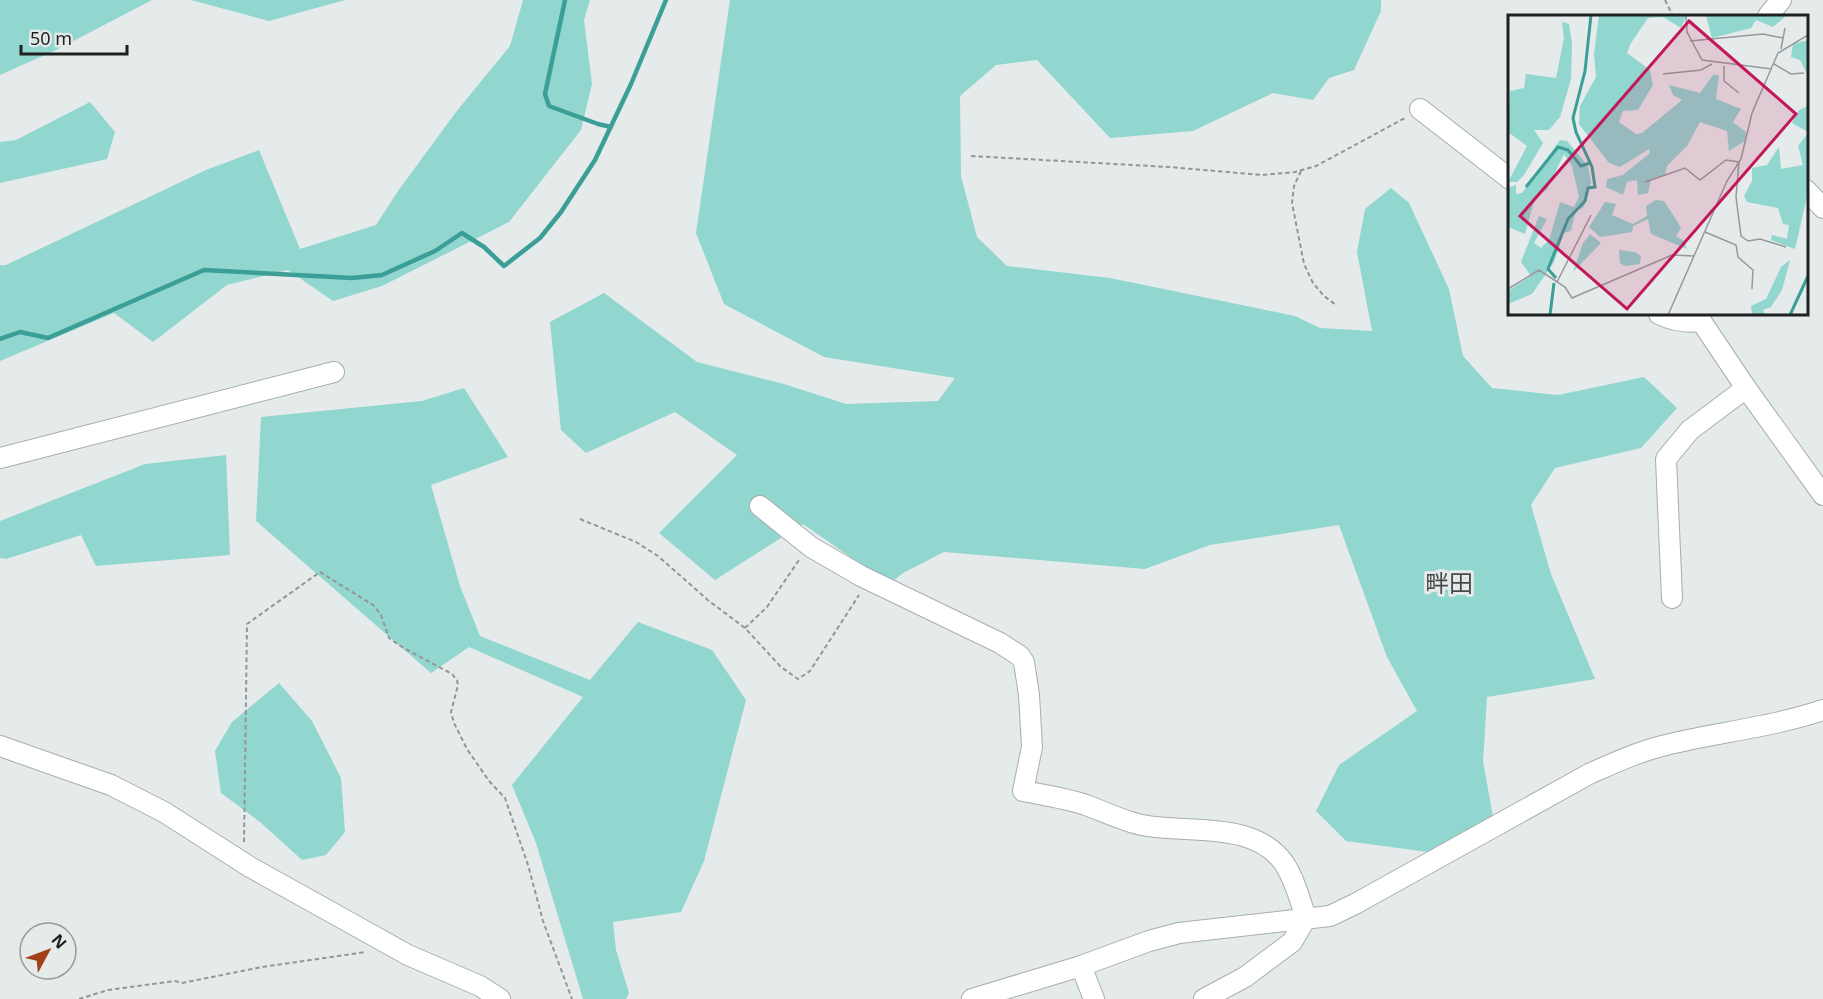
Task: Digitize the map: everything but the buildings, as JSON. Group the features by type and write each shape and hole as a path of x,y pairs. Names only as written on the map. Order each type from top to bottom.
{"street":[{"path":"1769,15 1781,0"},
{"path":"1420,109 1508,178"},
{"path":"1808,192 1823,208"},
{"path":"1661,315 1687,323 1700,317 1746,388 1823,495"},
{"path":"0,458 334,372"},
{"path":"1672,598 1666,459 1690,430 1746,388"},
{"path":"760,506 809,546 869,580 1000,643 1020,656 1024,662 1029,695 1032,747 1023,791 1061,798 1142,825 1224,832 1250,839 1269,849 1283,862 1295,884 1306,918 1292,942 1245,977 1204,999"},
{"path":"972,999 1179,933 1330,916 1589,774 1626,758 1665,745 1823,710"},
{"path":"0,746 111,785 164,812 244,863 394,947 480,986 500,999"},
{"path":"1081,966 1094,999"}],"path":[{"path":"1665,0 1672,15"},
{"path":"971,156 1168,167 1262,175 1301,171 1316,166 1361,143 1420,109"},
{"path":"1301,171 1294,186 1292,203 1304,264 1312,283 1336,305"},
{"path":"580,519 618,534 658,556 709,601 745,628 781,667 798,679 810,671 869,580"},
{"path":"745,628 767,607 809,546"},
{"path":"244,863 247,624 320,572 373,605 381,615 389,638 452,674 457,680 458,685 451,712 454,723 472,757 504,798 528,864 543,921 572,999"},
{"path":"80,999 108,990 175,981 182,983 262,967 394,947"}],"shaded area":[{"path":"0,0 152,0 56,50 0,75"},
{"path":"191,0 345,0 269,21"},
{"path":"523,0 590,0 584,20 592,84 581,130 509,222 382,286 333,301 288,270 227,285 153,342 114,313 0,361 0,265 6,265 206,170 259,150 300,249 376,225 456,112 510,46"},
{"path":"730,0 1381,0 1381,11 1354,70 1329,78 1313,100 1273,93 1193,131 1110,138 1037,60 996,65 960,96 961,176 977,237 1007,266 1110,278 1295,316 1320,328 1372,331 1357,252 1365,209 1391,188 1409,203 1449,289 1463,356 1492,388 1558,395 1644,377 1677,408 1641,448 1555,468 1531,505 1551,574 1595,679 1487,697 1483,761 1493,817 1443,854 1346,841 1316,811 1339,765 1417,711 1387,657 1339,525 1210,545 1145,569 944,552 903,573 893,581 862,565 803,524 715,580 659,533 737,455 675,412 586,453 561,430 550,322 604,293 697,362 784,384 846,404 938,401 955,378 824,357 724,304 696,233"},
{"path":"90,102 115,132 107,159 0,183 0,142 16,140"},
{"path":"464,388 508,457 431,485 460,586 480,636 590,680 638,622 712,650 746,700 704,861 681,912 613,922 616,950 629,993 626,999 583,999 536,843 512,785 583,697 469,647 431,673 256,521 261,417 422,401"},
{"path":"226,455 230,555 96,566 81,535 6,559 0,558 0,521 145,464"},
{"path":"279,683 312,721 341,778 345,832 326,855 302,860 260,822 221,793 215,751 232,722"}],"waterway":[{"path":"565,0 545,94 549,106 611,127"},
{"path":"0,339 20,332 48,338 204,270 352,278 382,275 435,251 462,233 484,247 504,266 540,238 561,212 595,160 631,84 666,0"}],"district":[{"name":"畔田","path":"1449,584"}]}
